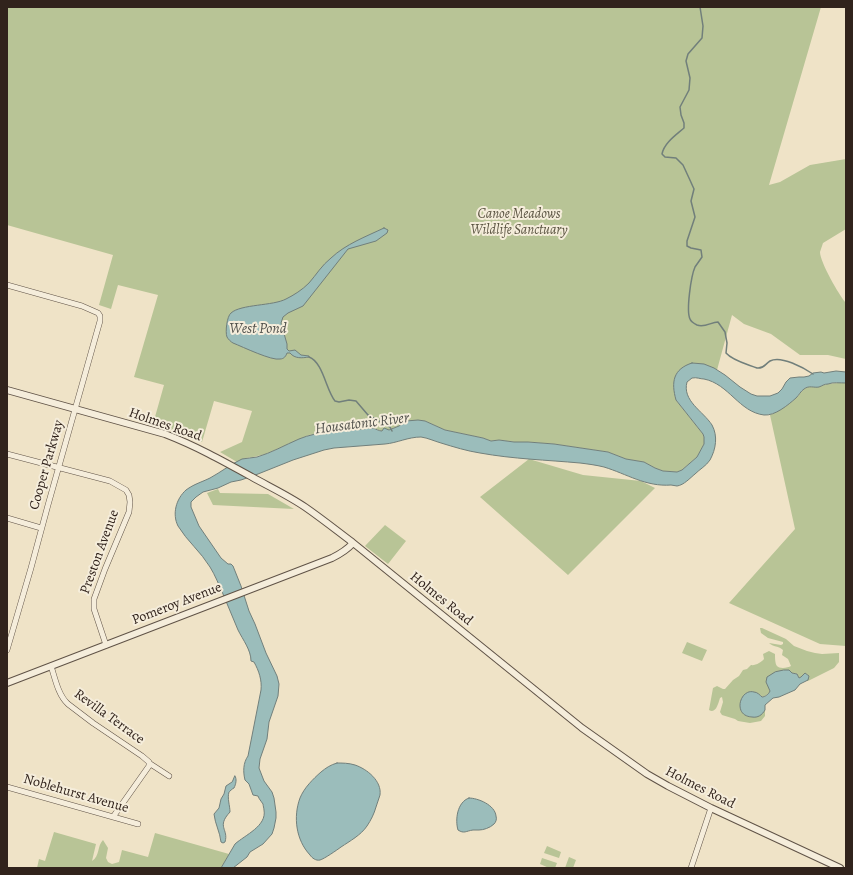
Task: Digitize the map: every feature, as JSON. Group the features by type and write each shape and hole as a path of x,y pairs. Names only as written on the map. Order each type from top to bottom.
{"street":[{"name":"Cooper Parkway","path":"7,285 82,306 98,313 100,316 100,321 7,650"},
{"name":"Holmes Road","path":"7,390 165,434 187,443 230,465 303,505 353,543 582,728 654,778 711,808 840,868"},
{"path":"7,454 58,468"},
{"name":"Preston Avenue","path":"58,468 110,482 126,490 129,495 129,512 94,599 94,609 106,645"},
{"path":"7,518 41,528"},
{"name":"Pomeroy Avenue","path":"7,683 332,558 344,551 353,543"},
{"name":"Revilla Terrace","path":"51,666 64,701 93,724 142,756 149,762 149,764 169,776"},
{"path":"113,817 149,764"},
{"name":"Noblehurst Avenue","path":"7,786 138,824"},
{"path":"692,868 711,808"}],"green space":[{"name":"Canoe Meadows Wildlife Sanctuary","path":"7,7 821,7 769,185 780,182 810,165 846,159 846,229 823,243 820,252 826,270 846,303 846,359 828,355 800,355 771,334 744,324 732,315 717,370 700,364 691,364 682,368 676,400 703,434 704,444 697,457 682,470 677,472 663,471 644,462 626,459 608,452 554,444 499,440 491,441 445,430 425,421 404,422 399,426 390,429 389,431 386,429 382,431 372,428 309,435 266,454 246,458 237,462 220,452 242,442 252,411 214,401 202,442 183,433 153,424 164,385 134,377 158,295 118,285 111,309 99,305 113,255 7,225"},
{"path":"837,383 846,383 846,646 820,644 729,603 795,529 770,415 786,406 809,386 818,387"},
{"path":"529,459 583,475 641,481 655,488 568,575 480,497"},
{"path":"218,489 220,493 268,494 294,509 213,505 207,493"},
{"path":"385,525 406,541 388,564 365,546"},
{"path":"760,628 786,639 794,646 807,651 822,654 839,653 839,662 834,668 808,681 806,681 809,676 805,673 799,678 796,673 785,670 767,683 770,692 764,697 759,694 747,716 757,716 765,710 765,716 761,721 750,723 738,721 722,715 720,712 723,702 722,697 720,698 715,710 709,710 713,688 717,686 725,689 739,676 743,670 763,660 763,654 769,651 775,654 776,665 780,668 791,666 788,659 782,655 783,650 769,643 781,645 783,642 768,638 761,633"},
{"path":"687,642 707,650 702,661 682,653"},
{"path":"54,832 96,844 92,861 95,859 103,840 108,848 106,858 108,862 112,864 119,862 122,850 148,857 155,833 229,854 221,868 37,868 39,859 45,861"},
{"path":"547,846 561,852 559,858 544,853"},
{"path":"569,857 576,860 573,868 565,868"},
{"path":"542,858 557,863 555,868 549,868 540,864"}],"water":[{"name":"West Pond","path":"384,228 388,230 387,233 376,241 348,249 303,306 283,317 281,323 287,349 289,351 295,350 301,355 309,357 299,358 287,353 285,357 281,359 271,358 233,343 227,338 226,332 228,317 231,313 249,306 273,303 292,296 309,283 325,264 337,253 356,241"},
{"path":"692,363 704,364 714,368 740,387 757,396 770,396 778,393 790,378 809,376 813,373 836,371 846,372 846,383 832,383 819,387 806,388 781,410 773,414 764,415 755,413 748,409 713,382 704,379 692,378 687,382 686,389 688,395 694,405 712,425 716,442 710,460 705,466 687,481 677,486 645,482 604,467 580,463 492,455 465,450 421,437 389,443 324,450 203,492 191,502 191,507 199,526 221,558 233,566 249,611 279,684 278,696 269,722 267,739 260,759 259,768 264,781 272,792 274,798 276,818 274,828 272,834 263,844 250,852 247,857 233,868 221,868 235,844 254,830 262,821 264,816 263,804 258,796 253,795 249,784 245,780 244,771 244,765 248,756 261,690 261,683 260,676 254,662 251,661 248,649 238,630 214,573 186,537 176,521 175,512 177,502 186,490 242,459 257,457 306,436 370,428 381,431 384,428 389,430 406,421 418,420 425,421 445,430 491,441 499,440 554,444 608,452 626,459 644,462 663,471 677,472 682,470 697,457 704,444 703,434 676,400 674,393 674,382 677,373"},
{"path":"789,670 792,673 797,674 799,678 805,673 809,676 808,680 800,684 795,690 773,698 765,705 765,710 760,716 752,717 742,712 740,703 745,694 754,692 762,697 766,696 770,691 766,682 767,677 775,672"},
{"path":"337,763 348,763 364,769 376,780 379,785 380,795 372,817 362,832 327,856 317,860 314,859 305,849 299,835 296,820 298,805 306,787 326,768"},
{"path":"235,776 236,780 234,788 228,794 230,812 223,825 226,838 225,842 223,843 221,842 214,814 219,808 226,786 232,782"},
{"path":"469,798 477,799 486,803 493,809 496,818 494,824 489,828 482,830 464,832 458,830 457,817 459,807"}],"waterway":[{"path":"700,7 703,26 702,38 688,54 686,61 690,78 689,90 680,107 684,128 665,146 662,154 665,157 676,158 683,165 694,189 691,201 695,217 687,241 687,246 701,250 702,257 695,267 692,278 689,301 690,319 693,323 700,326 718,322 725,332 727,343 726,353 736,360 757,368 763,367 770,361 786,361 813,374"},
{"name":"Housatonic River","path":"309,357 318,364 335,401 356,401 368,415 390,427 392,431"}]}
